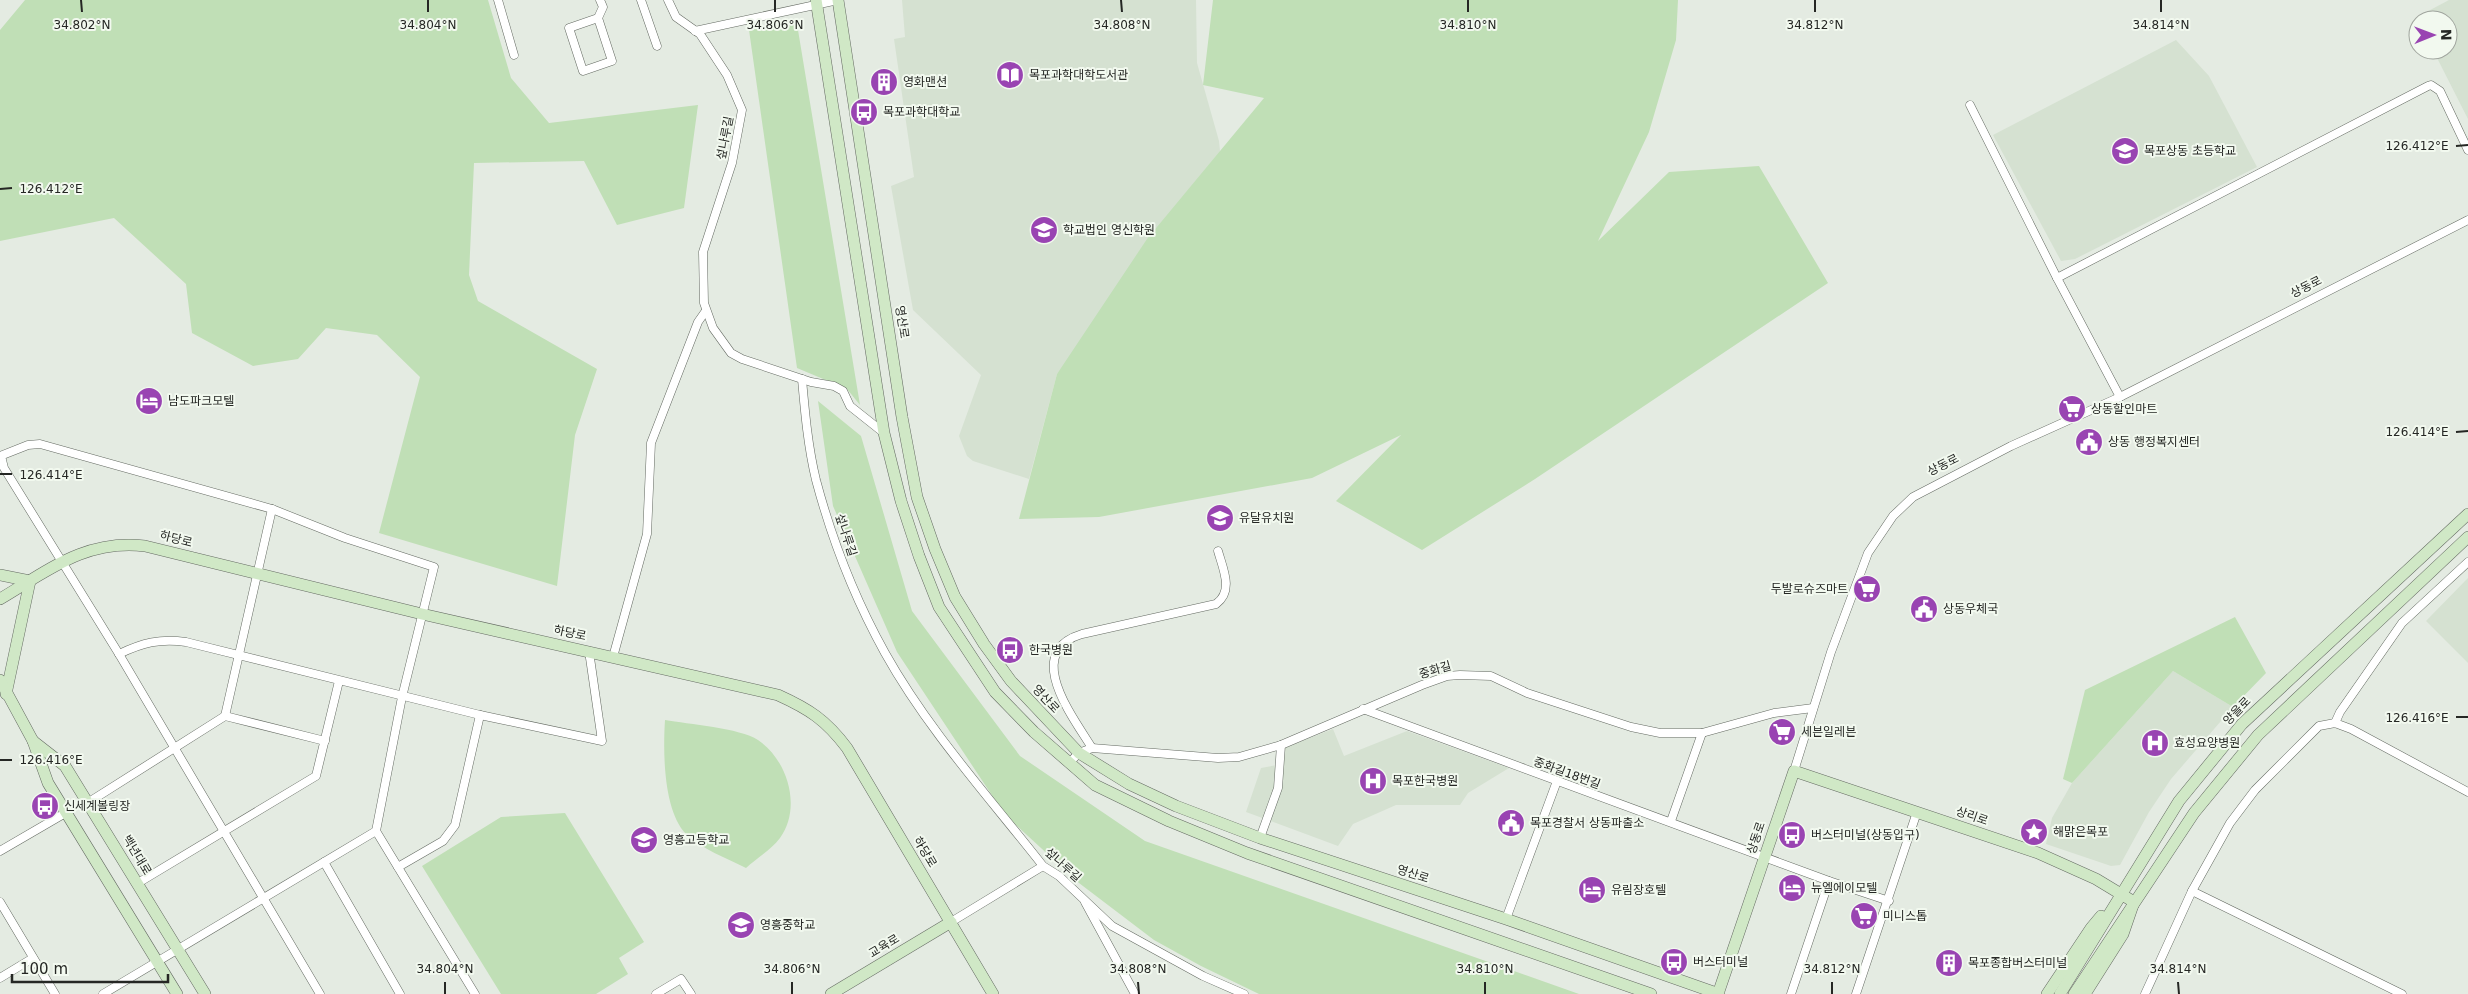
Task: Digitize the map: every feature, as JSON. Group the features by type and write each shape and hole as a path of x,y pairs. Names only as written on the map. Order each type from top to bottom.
{"street":[{"path":"498,0 514,55"},
{"path":"598,18 569,28 583,71 612,61 598,18 603,7 600,0"},
{"path":"641,0 657,46"},
{"name":"섶나루길","path":"668,0 676,17 700,34 728,75 742,110 732,163 703,252 705,312 713,328 731,353 802,379 806,423 816,481 847,573 886,653 935,728 1043,866 1059,876 1112,926 1203,976 1244,994"},
{"path":"695,31 817,2 838,0"},
{"name":"영산로","path":"838,0 902,418 917,497 935,549 956,597 984,644 1011,681 1079,753 1130,784 1176,806 1260,838 1506,919 1718,994"},
{"path":"817,2 884,433 901,501 918,556 939,607 995,692 1069,763 1095,785 1124,801 1247,853 1652,994"},
{"path":"2056,278 2428,86 2440,91 2468,150"},
{"path":"1970,105 2056,278 2120,397"},
{"name":"상동로","path":"1718,994 1794,771 1847,606 1868,553 1880,532 1901,508 1920,493 2002,450 2120,397 2468,220"},
{"path":"613,657 647,534 651,444 698,322 705,312"},
{"path":"802,379 826,384 843,391 850,406 884,433"},
{"path":"320,994 262,899 119,654 4,468 1,456 28,445 40,444 272,509 344,538 434,567 402,696 376,831 475,994"},
{"path":"89,802 225,716 272,509"},
{"name":"양을로","path":"2060,994 2179,801 2242,724 2468,514"},
{"path":"2074,994 2194,813 2258,735 2468,537"},
{"name":"하당로","path":"0,599 61,563 101,546 127,544 156,548 422,614 778,695 823,720 847,748 993,994"},
{"path":"1092,748 1070,714 1058,688 1054,658 1061,645 1070,638 1082,634 1216,604 1224,597 1227,589 1218,551"},
{"path":"2334,723 2402,623 2468,562"},
{"path":"0,575 30,581 4,693"},
{"path":"119,654 137,645 162,640 186,642 480,715 602,741 589,651"},
{"name":"중화길","path":"1069,763 1079,753 1092,748 1218,758 1239,756 1281,745 1363,709 1447,676 1490,676 1527,693 1631,726 1660,733 1702,733 1774,713 1813,708"},
{"name":"백년대로","path":"0,680 4,693 33,741 48,783 178,994"},
{"path":"138,883 316,776 339,681"},
{"name":"중화길18번길","path":"1363,709 1671,821 1829,881 1889,901"},
{"path":"398,867 443,841 455,824 480,715"},
{"path":"225,716 324,741"},
{"path":"2145,994 2192,891 2230,823 2255,790 2319,726 2334,723 2362,734 2468,792"},
{"path":"1671,821 1702,733"},
{"name":"백년대로","path":"33,741 66,766 205,994"},
{"path":"1260,838 1278,788 1281,745"},
{"name":"상리로","path":"1794,771 2038,853 2088,875 2134,902"},
{"path":"1506,919 1557,781"},
{"path":"0,851 67,812"},
{"path":"1856,994 1889,901 1917,812"},
{"path":"103,994 376,831"},
{"path":"324,862 400,994"},
{"path":"951,922 1043,866"},
{"path":"1791,994 1829,881"},
{"path":"2192,891 2402,994"},
{"path":"2048,994 2091,928 2121,894"},
{"path":"1085,900 1088,911 1135,994"},
{"path":"0,902 55,994"},
{"path":"2085,994 2123,934 2134,902"},
{"name":"교육로","path":"831,994 951,922"},
{"path":"0,978 34,958"},
{"path":"656,994 681,979 691,994"}],"shaded area":[{"name":"학교법인 영신학원","path":"902,0 1196,0 1197,63 1219,141 1222,171 1057,374 1029,479 973,461 967,456 959,436 981,375 913,310 891,186 914,177 894,39 905,37"},
{"path":"2449,0 2468,0 2468,119 2438,60 2458,60 2458,10 2430,10"},
{"name":"목포상동 초등학교","path":"2176,40 2209,76 2257,167 2075,259 2061,261 1993,135"},
{"path":"2468,578 2468,663 2426,621"},
{"name":"효성요양병원","path":"2173,671 2233,707 2171,779 2149,812 2120,865 2111,866 2046,844 2052,818 2072,783"},
{"name":"목포한국병원","path":"1333,729 1344,756 1407,731 1509,768 1468,793 1460,805 1396,805 1353,824 1338,846 1246,812 1261,768 1277,765 1276,751"}],"green space":[{"path":"25,0 488,0 511,78 549,123 698,105 684,208 617,225 584,161 474,163 469,275 478,301 597,369 575,435 557,586 379,533 420,377 377,335 326,328 298,359 253,366 192,333 186,284 114,218 0,241 0,30"},
{"path":"1213,0 1678,0 1676,40 1649,132 1598,241 1669,172 1759,166 1828,283 1535,479 1422,550 1336,501 1401,435 1312,478 1099,517 1019,519 1057,374 1147,239 1264,98 1203,85"},
{"path":"797,24 860,405 847,389 797,368 749,30"},
{"path":"818,401 861,436 912,611 1020,756 1145,841 1579,994 1259,994 1201,966 1154,940 1079,883 1005,815 897,652 833,506"},
{"path":"2235,617 2266,673 2233,707 2173,671 2072,783 2063,779 2085,690"},
{"path":"665,720 727,729 750,736 768,749 784,772 791,799 787,826 777,842 746,868 699,844 686,834 678,823 666,780"},
{"path":"565,813 644,942 619,958 628,974 596,994 501,994 422,866 501,817"}],"place":[{"name":"목포과학대학도서관","path":"1010,75"},
{"name":"영화맨션","path":"884,82"},
{"name":"목포과학대학교","path":"864,112"},
{"name":"목포상동 초등학교","path":"2125,151"},
{"name":"학교법인 영신학원","path":"1044,230"},
{"name":"남도파크모텔","path":"149,401"},
{"name":"상동할인마트","path":"2072,409"},
{"name":"상동 행정복지센터","path":"2089,442"},
{"name":"유달유치원","path":"1220,518"},
{"name":"두발로슈즈마트","path":"1867,589"},
{"name":"상동우체국","path":"1924,609"},
{"name":"한국병원","path":"1010,650"},
{"name":"세븐일레븐","path":"1782,732"},
{"name":"효성요양병원","path":"2155,743"},
{"name":"목포한국병원","path":"1373,781"},
{"name":"신세계볼링장","path":"45,806"},
{"name":"목포경찰서 상동파출소","path":"1511,823"},
{"name":"해맑은목포","path":"2034,832"},
{"name":"버스터미널(상동입구)","path":"1792,835"},
{"name":"영흥고등학교","path":"644,840"},
{"name":"뉴엘에이모텔","path":"1792,888"},
{"name":"유림장호텔","path":"1592,890"},
{"name":"미니스톱","path":"1864,916"},
{"name":"영흥중학교","path":"741,925"},
{"name":"버스터미널","path":"1674,962"},
{"name":"목포종합버스터미널","path":"1949,963"}]}
